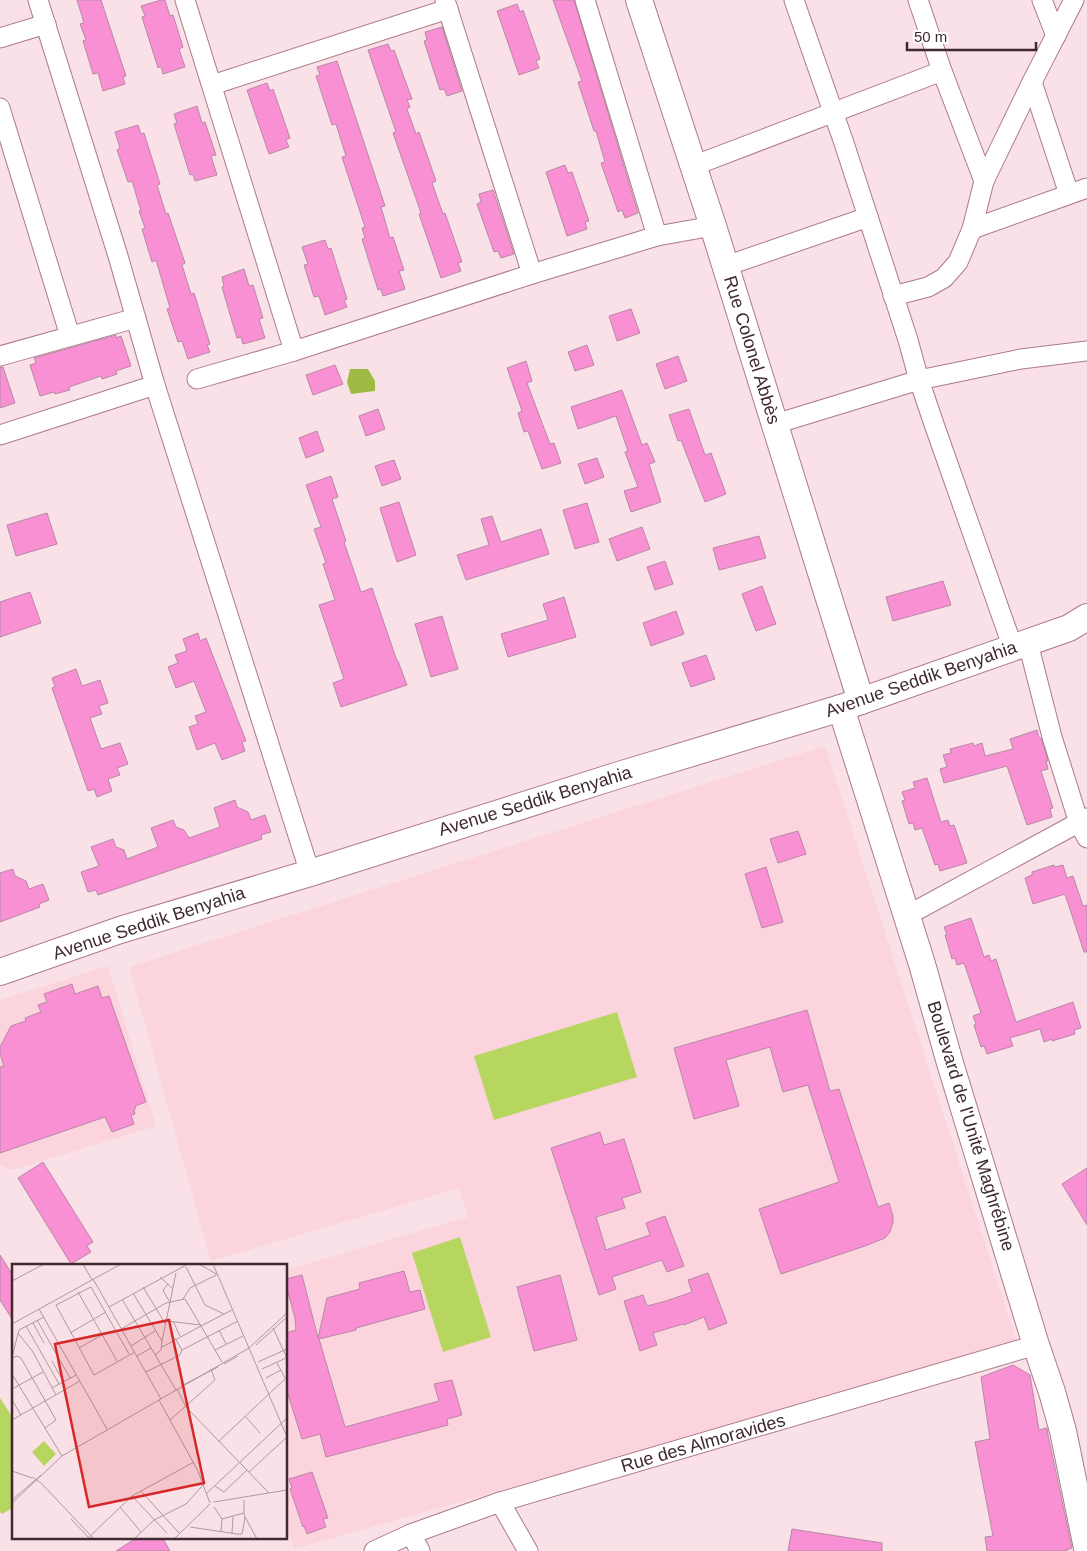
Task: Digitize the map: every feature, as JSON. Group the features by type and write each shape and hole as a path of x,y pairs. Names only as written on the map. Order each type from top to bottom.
{"street":[{"path":"38,0 118,256 155,384 310,873"},
{"path":"185,0 294,351"},
{"path":"585,0 657,236"},
{"name":"Rue Colonel Abbès","path":"639,0 726,266 775,424 851,704"},
{"path":"794,0 868,217 919,380 1020,646 1084,826 906,916"},
{"path":"918,0 942,71 984,181"},
{"path":"1042,0 1056,36"},
{"path":"212,84 447,5 532,274"},
{"path":"892,296 928,287 944,278 958,262 972,229 984,181 1056,36 1077,5"},
{"path":"0,38 46,24"},
{"path":"693,166 942,71"},
{"path":"1032,82 1069,194"},
{"path":"0,108 3,130 70,336"},
{"path":"972,229 1087,188"},
{"path":"726,266 868,217"},
{"path":"197,379 294,351 532,274 657,236 713,226"},
{"path":"1,350 70,336 136,318"},
{"path":"775,424 919,380 1021,359 1087,351"},
{"path":"0,435 155,384"},
{"name":"Avenue Seddik Benyahia","path":"0,972 120,930 310,873 609,778 851,704 1081,626"},
{"name":"Boulevard de l'Unité Maghrébine","path":"851,704 906,916 1063,1431 1087,1548"},
{"name":"Rue des Almoravides","path":"374,1551 411,1534 500,1502 1036,1345"},
{"path":"500,1502 528,1551"},
{"path":"411,1534 420,1551"}],"shaded area":[{"path":"825,746 1017,1343 294,1549 288,1529 288,1269 468,1217 459,1188 211,1261 129,967"},
{"path":"108,966 156,1126 12,1170 0,1165 0,1000"}],"green space":[{"path":"350,369 368,369 375,381 375,391 351,394 347,382"},
{"path":"617,1012 637,1077 494,1120 474,1056"},
{"path":"460,1237 491,1337 443,1352 412,1253"},
{"path":"0,1398 12,1417 12,1508 2,1514 0,1512"}],"building":[{"path":"77,0 101,0 126,76 123,77 125,84 103,91 98,73 93,74 83,41 86,40 80,24 84,23"},
{"path":"165,0 170,16 173,15 183,47 179,49 185,67 163,74 161,66 158,68 142,17 145,16 141,6"},
{"path":"553,0 574,0 638,213 625,218 622,210 618,212 601,163 605,162 578,82 582,81"},
{"path":"517,4 520,12 523,10 540,59 536,61 539,68 519,75 497,11"},
{"path":"442,27 462,91 447,96 444,89 440,90 424,41 427,40 425,32"},
{"path":"388,44 391,51 394,50 412,99 407,100 410,107 407,109 416,134 419,132 436,181 432,183 443,214 445,213 462,262 458,263 461,271 441,278 393,133 396,132 368,50"},
{"path":"337,61 385,206 381,207 390,238 393,237 404,270 399,271 405,289 383,296 381,289 378,290 362,239 365,238 362,228 365,227 342,157 346,156 336,124 332,125 316,76 320,75 317,67"},
{"path":"267,83 270,91 273,89 290,138 286,140 289,147 269,154 247,90"},
{"path":"197,106 202,123 205,122 216,155 211,156 217,175 195,181 193,174 190,175 174,124 177,123 174,114"},
{"path":"138,125 141,134 144,133 160,184 157,185 166,214 168,213 185,263 182,265 191,294 194,293 210,344 207,345 210,352 188,359 182,341 178,342 167,309 170,308 156,260 152,262 142,229 145,228 132,181 128,182 117,150 120,148 115,132"},
{"path":"565,165 568,173 572,172 589,221 585,222 587,229 567,236 546,172"},
{"path":"493,190 514,254 501,258 498,251 494,252 477,204 481,202 479,194"},
{"path":"325,240 328,249 331,248 347,299 344,300 347,307 325,315 319,296 314,297 304,265 308,264 302,247"},
{"path":"244,269 249,286 253,285 263,318 259,319 265,338 243,344 241,337 237,338 222,287 224,286 222,277"},
{"path":"631,309 640,333 617,341 609,316"},
{"path":"116,335 116,338 121,336 131,366 116,371 117,374 102,379 101,376 69,387 70,390 40,396 30,365 36,363 34,358"},
{"path":"587,345 594,365 575,371 568,352"},
{"path":"678,356 687,381 665,389 656,364"},
{"path":"526,361 532,381 527,383 550,444 554,443 561,463 542,469 528,431 524,432 518,413 522,411 507,368"},
{"path":"335,365 343,384 313,395 306,375"},
{"path":"0,367 3,367 15,403 0,408"},
{"path":"622,390 642,445 647,443 655,462 649,464 661,502 631,512 624,491 638,487 625,452 628,451 616,416 578,429 571,407"},
{"path":"378,409 385,429 366,436 359,416"},
{"path":"689,409 705,455 711,453 726,494 705,502 681,440 678,441 669,415"},
{"path":"317,431 324,451 306,458 299,438"},
{"path":"597,458 604,477 585,484 578,464"},
{"path":"394,460 401,479 382,486 375,466"},
{"path":"331,476 338,497 332,499 361,592 372,588 407,685 341,707 333,683 344,679 319,605 335,600 323,564 326,563 314,529 321,527 306,485"},
{"path":"399,502 416,555 397,562 380,508"},
{"path":"587,503 599,542 575,549 563,510"},
{"path":"47,513 57,544 16,556 7,525"},
{"path":"492,516 501,542 541,529 549,554 466,580 457,555 489,545 481,519"},
{"path":"642,527 650,549 617,561 609,539"},
{"path":"759,536 766,558 719,570 713,548"},
{"path":"665,561 673,584 655,590 647,567"},
{"path":"943,581 951,605 893,621 886,597"},
{"path":"762,586 776,624 756,631 742,594"},
{"path":"30,592 41,623 0,637 0,602"},
{"path":"564,597 576,637 508,657 501,634 548,620 543,604"},
{"path":"676,611 684,634 651,646 643,623"},
{"path":"442,616 458,669 431,677 415,624"},
{"path":"198,633 200,641 206,638 246,741 242,742 245,751 222,760 215,743 197,750 189,727 198,724 195,716 206,712 194,681 176,688 168,667 178,663 175,655 187,651 183,639"},
{"path":"706,655 715,679 691,687 682,663"},
{"path":"76,669 82,686 100,680 108,703 99,706 102,714 90,718 101,749 120,743 128,764 117,768 120,775 108,779 112,791 97,797 94,789 88,791 52,688 55,687 52,678"},
{"path":"1037,730 1048,761 1046,761 1048,769 1041,771 1053,808 1050,809 1052,817 1027,825 1007,766 944,783 940,769 947,767 943,755 951,753 950,749 973,743 974,746 982,743 985,756 1013,749 1010,739"},
{"path":"927,778 941,822 948,820 950,826 954,825 967,863 940,871 938,864 935,865 922,828 915,830 913,823 909,824 902,801 905,800 902,792 915,788 913,782"},
{"path":"235,800 237,807 248,812 251,820 265,815 271,832 261,835 262,839 98,895 96,890 88,892 81,872 99,866 91,847 113,839 116,847 124,850 127,859 158,847 151,828 173,820 176,827 184,830 189,838 220,827 214,808"},
{"path":"798,831 806,854 778,863 770,839"},
{"path":"1054,865 1055,867 1063,865 1067,878 1073,876 1083,906 1087,905 1087,952 1084,952 1065,894 1033,904 1025,878 1032,875 1032,872"},
{"path":"766,867 783,922 762,928 745,874"},
{"path":"13,869 15,876 26,881 29,889 43,884 49,900 39,904 40,907 0,922 0,873"},
{"path":"971,918 984,957 989,955 991,961 996,959 1016,1022 1073,1002 1081,1028 1074,1030 1075,1034 1044,1042 1040,1029 1010,1038 1013,1046 987,1054 984,1046 981,1047 974,1025 976,1024 973,1016 981,1013 964,963 957,965 955,958 952,959 944,927"},
{"path":"72,984 75,994 98,986 102,998 109,996 146,1102 135,1106 135,1114 131,1115 134,1124 112,1132 105,1117 0,1153 0,1067 4,1066 0,1047 11,1026 26,1021 25,1018 41,1012 38,1005 47,1002 44,994"},
{"path":"807,1010 830,1091 839,1089 878,1207 889,1203 893,1222 890,1232 885,1238 781,1274 759,1209 839,1182 808,1085 783,1092 770,1047 726,1060 739,1106 694,1119 674,1048"},
{"path":"600,1132 604,1145 624,1139 641,1192 622,1198 625,1208 596,1217 606,1250 650,1235 646,1223 665,1216 684,1266 667,1272 662,1260 612,1277 616,1289 599,1295 551,1148"},
{"path":"43,1162 93,1242 87,1246 91,1252 71,1264 18,1178"},
{"path":"1087,1168 1087,1225 1062,1184"},
{"path":"0,1255 12,1274 12,1319 0,1300"},
{"path":"404,1271 410,1292 420,1290 425,1309 319,1339 345,1427 439,1401 434,1384 452,1380 462,1415 447,1419 448,1425 326,1457 320,1434 302,1439 288,1394 288,1332 296,1330 295,1318 288,1292 288,1278 302,1275 318,1338 327,1298 360,1289 359,1283"},
{"path":"708,1273 727,1323 709,1330 704,1317 684,1325 653,1333 657,1345 640,1351 624,1301 643,1295 647,1306 666,1301 692,1292 688,1280"},
{"path":"560,1275 577,1340 534,1351 517,1287"},
{"path":"1013,1365 1030,1375 1039,1430 1047,1428 1072,1548 1065,1551 987,1551 985,1537 993,1536 975,1442 990,1439 981,1377"},
{"path":"312,1472 328,1518 323,1519 326,1527 307,1534 290,1489 292,1488 289,1479"},
{"path":"792,1529 882,1543 882,1551 788,1551"},
{"path":"136,1538 163,1538 170,1551 116,1551"}]}
